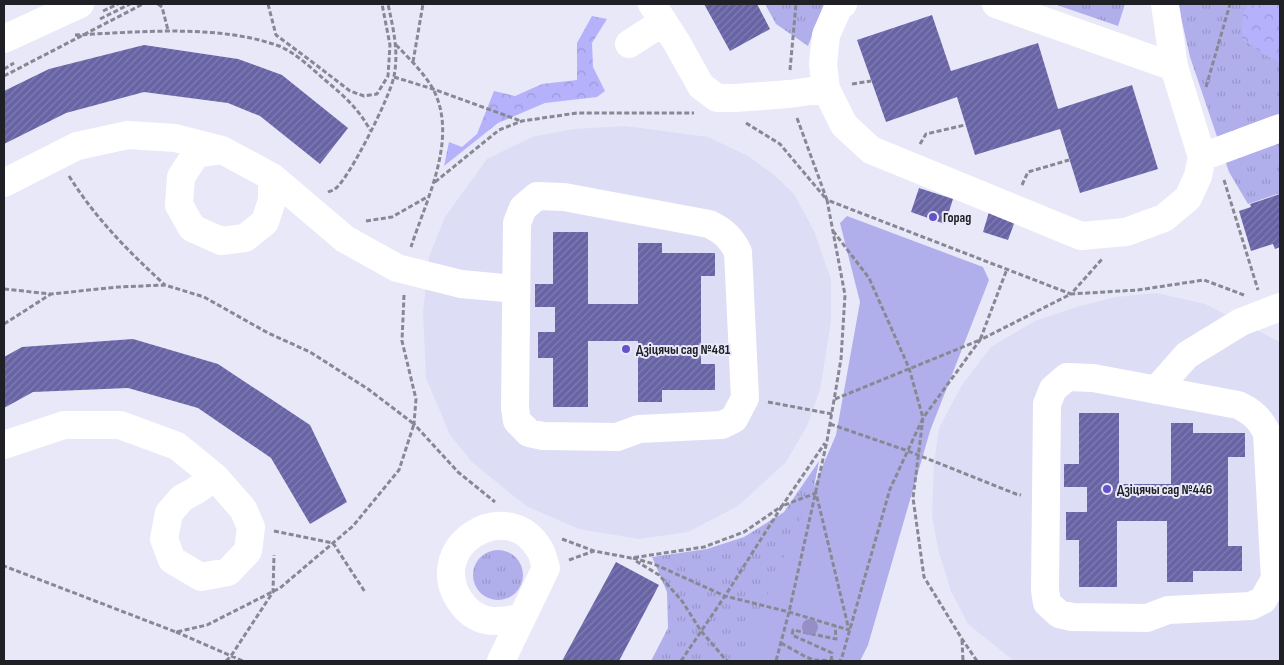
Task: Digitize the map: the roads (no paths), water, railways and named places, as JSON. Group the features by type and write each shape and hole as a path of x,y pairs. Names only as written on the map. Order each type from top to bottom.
{"lane":[{"path":"4,39 80,4"},
{"path":"843,4 840,6 826,35 823,64 826,89 844,125 871,150 1081,236 1126,232 1164,218 1188,198 1209,154 1280,128"},
{"path":"996,4 1174,67"},
{"path":"1164,4 1174,67 1209,154"},
{"path":"629,44 657,13 701,86 717,98 789,94 826,89"},
{"path":"4,182 78,146 128,135 175,138 222,150 272,177 345,239 397,268 461,284 516,289"},
{"path":"222,150 196,154 181,177 179,205 192,228 221,241 245,238 265,222 272,200 272,177"},
{"path":"537,196 564,197 709,224 723,230 732,240 738,252 745,398 734,419 722,425 639,429 618,437 542,436 529,432 518,421 515,408 516,289 518,223 524,208 537,196"},
{"path":"1156,390 1187,355 1241,322 1270,299"},
{"path":"1067,378 1093,378 1156,390 1238,405 1252,412 1262,422 1267,434 1275,579 1263,600 1251,606 1168,610 1147,618 1072,617 1058,614 1047,602 1045,590 1047,404 1052,389 1067,378"},
{"path":"4,445 64,426 120,426 178,446 215,477 263,529 248,551 228,572 201,577 172,560 164,539 169,513 182,498 215,477"},
{"path":"501,661 522,617"}],"place":[{"name":"Горад","path":"933,217"},
{"name":"Дзіцячы сад №481","path":"626,349"},
{"name":"Дзіцячы сад №446","path":"1107,489"}]}
